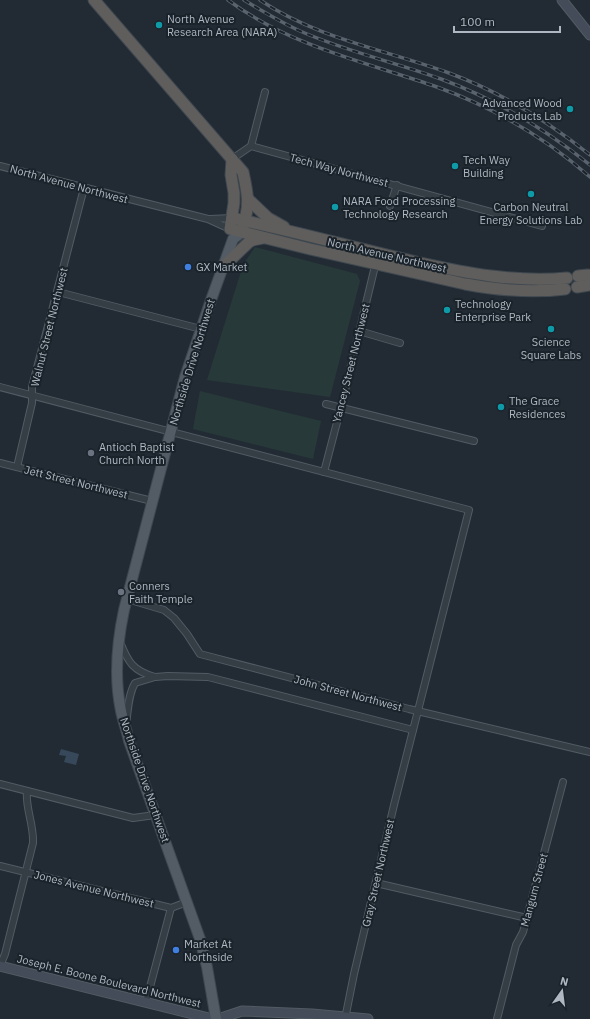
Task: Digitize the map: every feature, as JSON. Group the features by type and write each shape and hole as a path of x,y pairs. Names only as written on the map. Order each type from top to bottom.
{"highway":[{"path":"94,0 243,172 248,200 244,226"},
{"name":"Northside Drive Northwest","path":"232,159 231,175 234,198 232,229"},
{"path":"248,200 268,218 298,234"},
{"name":"North Avenue Northwest","path":"244,226 267,238 310,249 377,258"},
{"name":"North Avenue Northwest","path":"232,229 244,226 298,234 485,288 524,290 578,282"},
{"path":"224,266 249,242 267,238"}],"main road":[{"path":"562,0 590,35"},
{"path":"232,229 244,226"},
{"name":"Northside Drive Northwest","path":"215,1019 204,953 129,741 121,712 117,672 119,632 152,501 185,377 224,266 232,229"},
{"name":"Joseph E. Boone Boulevard Northwest","path":"0,966 215,1019"},
{"path":"215,1019 242,1011 368,1019"}],"street":[{"path":"232,159 251,146 265,92"},
{"name":"Tech Way Northwest","path":"251,146 542,226"},
{"name":"North Avenue Northwest","path":"0,166 208,219 232,229"},
{"path":"390,206 397,186"},
{"name":"Walnut Street Northwest","path":"16,467 32,402 32,387 84,188"},
{"name":"North Avenue Northwest","path":"208,219 232,229"},
{"name":"Yancey Street Northwest","path":"324,472 377,258"},
{"path":"58,292 201,329"},
{"path":"359,331 400,342"},
{"path":"0,388 324,472"},
{"path":"326,404 474,441"},
{"name":"Jett Street Northwest","path":"0,463 152,501"},
{"name":"Gray Street Northwest","path":"324,472 470,510 394,805 345,1018"},
{"name":"John Street Northwest","path":"127,599 164,610 174,618 200,654 418,711 590,752"},
{"path":"119,641 126,658 138,671 155,677"},
{"path":"126,727 132,687 135,683 155,677 168,676 208,677 413,730"},
{"name":"Mangum Street","path":"497,1019 516,945 523,932 527,918 563,782"},
{"path":"0,784 133,818 155,815"},
{"path":"0,966 5,954 33,842 33,831 26,797 27,791"},
{"name":"Jones Avenue Northwest","path":"0,866 170,908"},
{"path":"376,883 527,918"},
{"path":"146,1002 170,908 187,902"}],"green space":[{"path":"255,247 357,274 360,281 330,397 207,380 243,265"},
{"path":"200,391 321,421 313,459 193,429"}],"water":[{"path":"61,749 79,754 76,765 64,762 66,756 59,755"}],"railway":[{"path":"228,0 252,16 302,41 356,61 437,87 478,104 537,137 555,149 590,177"},
{"path":"244,0 285,24 317,38 441,79 481,96 537,127 590,165"},
{"path":"260,0 282,13 328,34 449,73 487,89 523,108 574,142 590,155"}],"place":[{"name":"North Avenue Research Area (NARA)","path":"159,25"},
{"name":"Advanced Wood Products Lab","path":"570,109"},
{"name":"Tech Way Building","path":"455,166"},
{"name":"Carbon Neutral Energy Solutions Lab","path":"531,194"},
{"name":"NARA Food Processing Technology Research","path":"335,207"},
{"name":"GX Market","path":"188,267"},
{"name":"Technology Enterprise Park","path":"447,310"},
{"name":"Science Square Labs","path":"551,329"},
{"name":"The Grace Residences","path":"501,407"},
{"name":"Antioch Baptist Church North","path":"91,453"},
{"name":"Conners Faith Temple","path":"121,592"},
{"name":"Market At Northside","path":"176,950"}]}
